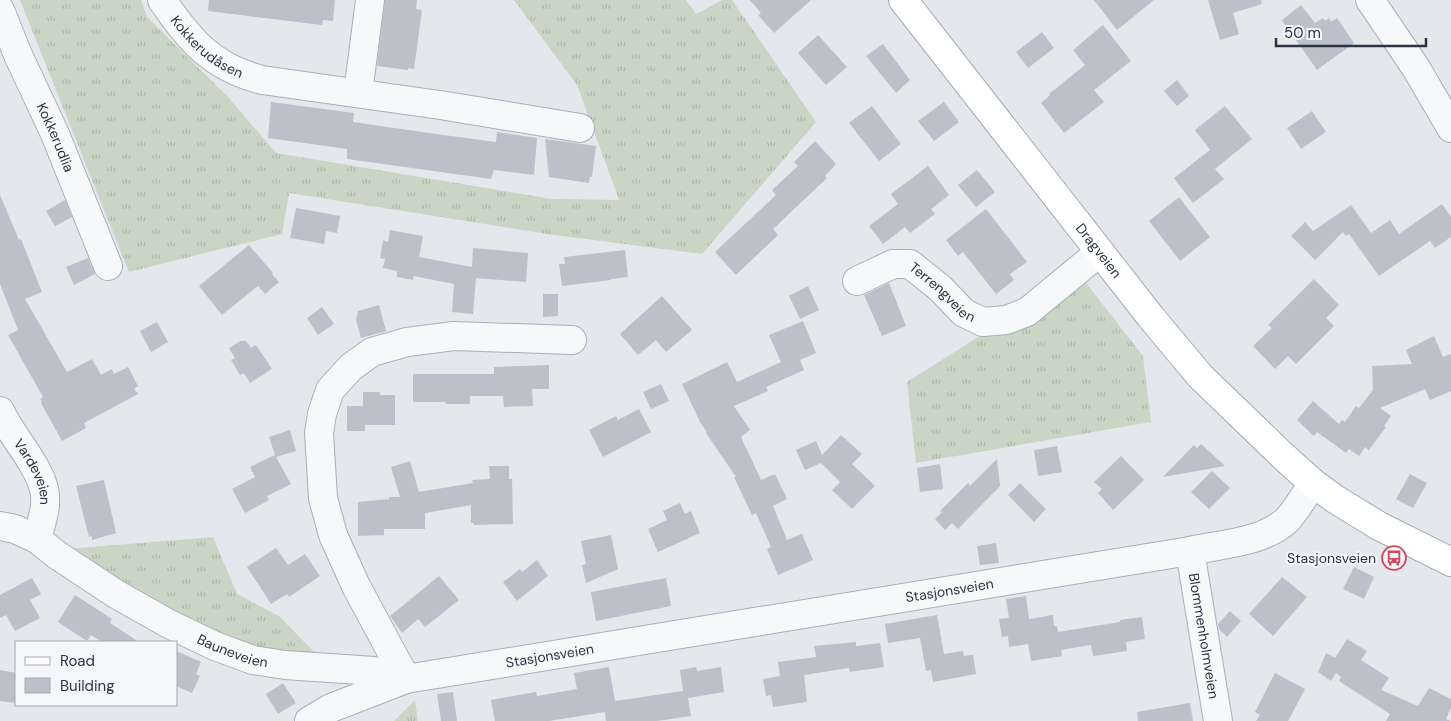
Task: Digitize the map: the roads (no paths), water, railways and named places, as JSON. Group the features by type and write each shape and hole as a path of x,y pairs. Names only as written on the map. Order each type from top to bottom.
{"main road":[{"name":"Dragveien","path":"903,0 1150,316 1200,376 1313,483"},
{"path":"1313,483 1379,526 1451,562"}],"street":[{"name":"Kokkerudåsen","path":"162,0 190,38 209,55 241,74 262,80 580,128"},
{"path":"358,93 370,0"},
{"path":"1370,0 1416,68 1451,128"},
{"name":"Kokkerudlia","path":"0,10 18,56 55,134 108,266"},
{"name":"Terrengveien","path":"857,281 893,264 910,264 940,288 964,313 983,322 1006,320 1027,312 1100,252"},
{"path":"406,679 356,586 332,535 323,498 319,433 322,414 330,390 351,367 372,352 407,342 454,336 572,340"},
{"name":"Vardeveien","path":"0,412 36,471 44,490 44,516 37,539"},
{"name":"Stasjonsveien","path":"309,721 331,708 406,679 1190,551 1253,538 1270,532 1287,520 1313,483"},
{"name":"Bauneveien","path":"0,526 14,529 37,539 57,555 116,594 168,624 215,646 253,660 285,665 374,671 406,679"},
{"name":"Blommenholmveien","path":"1190,551 1218,721"}],"place":[{"name":"Stasjonsveien","path":"1394,558"}]}
